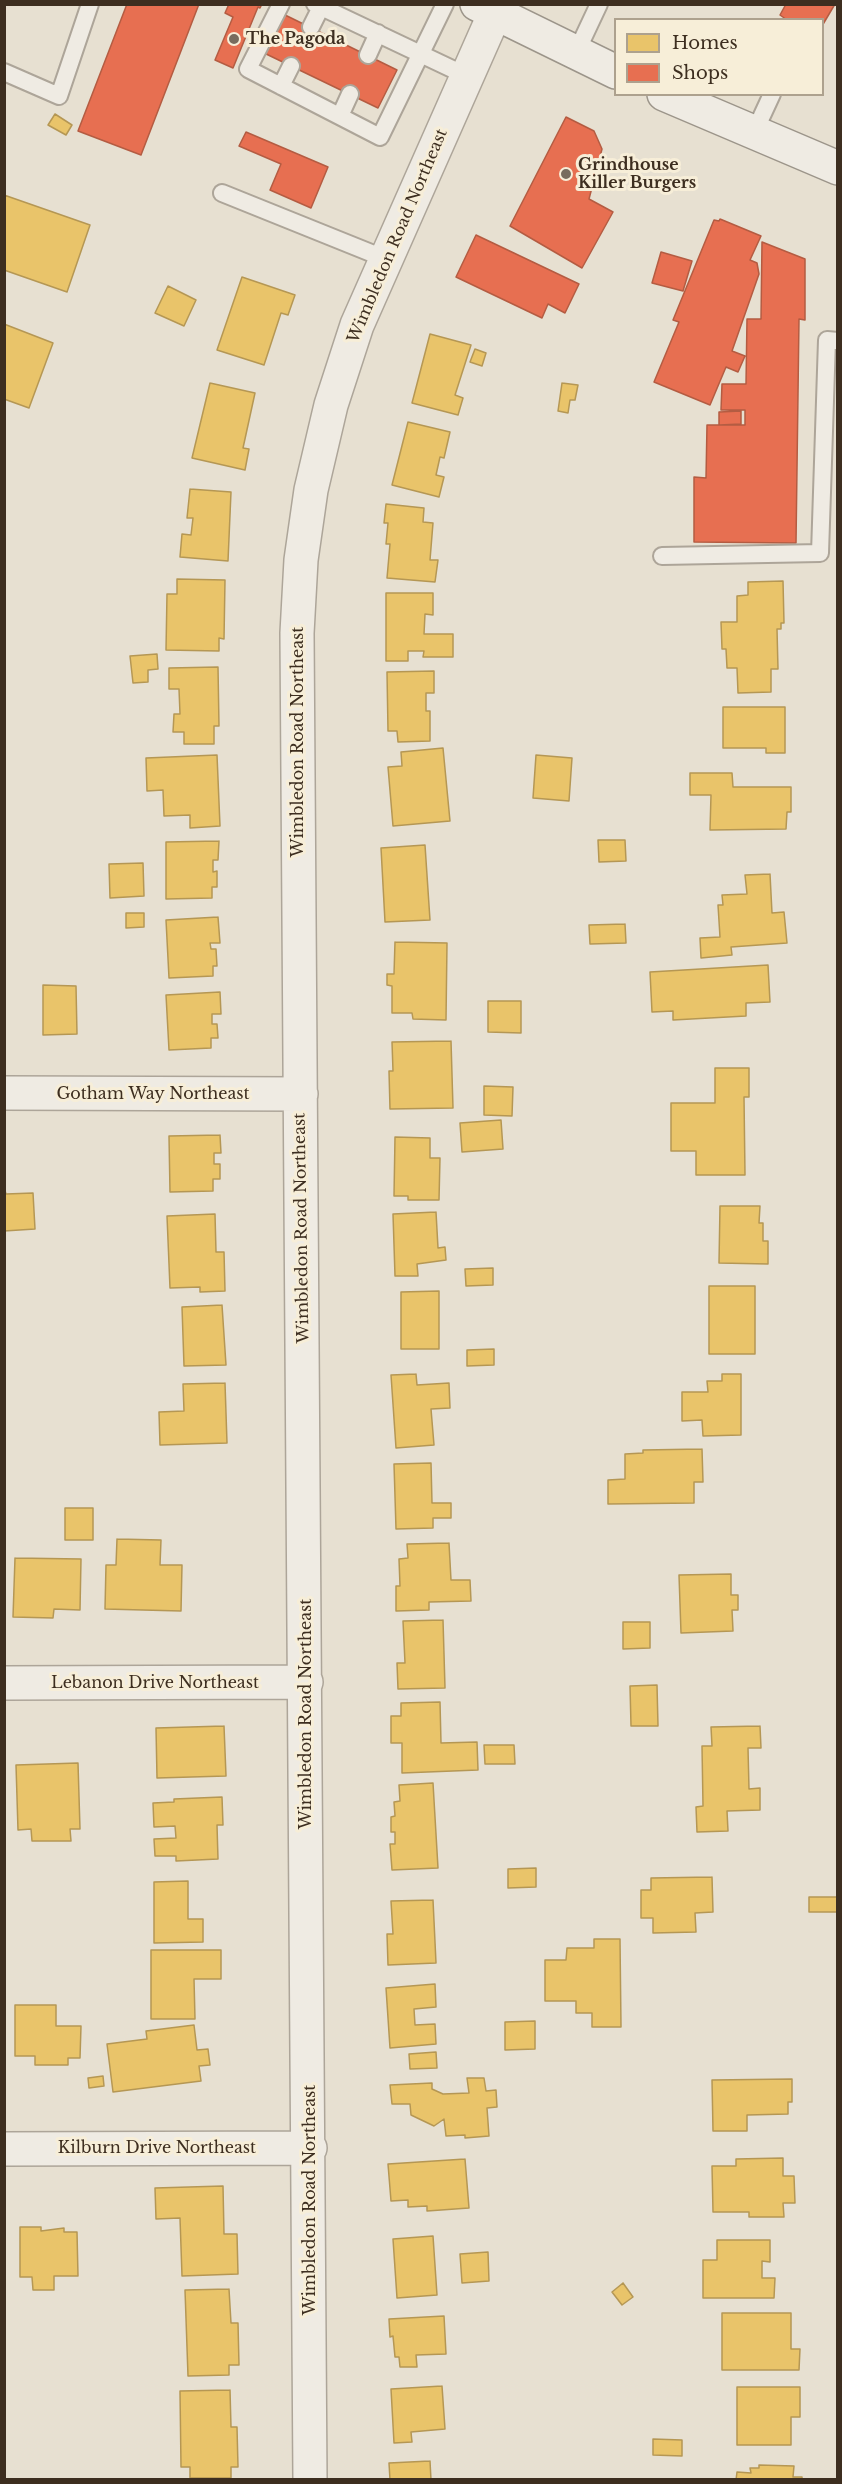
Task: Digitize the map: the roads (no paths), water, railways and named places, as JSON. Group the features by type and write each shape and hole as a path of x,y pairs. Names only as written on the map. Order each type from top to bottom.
{"street":[{"path":"486,9 614,71"},
{"name":"Wimbledon Road Northeast","path":"310,2480 310,2148 297,633 301,560 311,490 331,405 357,325 467,76 486,9"},
{"path":"669,96 837,168"},
{"name":"Gotham Way Northeast","path":"4,1093 301,1094"},
{"name":"Lebanon Drive Northeast","path":"4,1683 306,1682"},
{"name":"Kilburn Drive Northeast","path":"4,2149 310,2148"}],"lane":[{"path":"4,72 59,96 90,4"},
{"path":"281,4 248,69 380,137 445,4"},
{"path":"576,52 599,4"},
{"path":"311,27 318,6 423,53 467,76"},
{"path":"368,55 378,33"},
{"path":"281,86 291,66"},
{"path":"340,116 350,94"},
{"path":"754,133 771,96"},
{"path":"222,193 386,259"},
{"path":"662,556 820,553 827,340 837,341"}],"place":[{"name":"The Pagoda","path":"234,39"},
{"name":"Grindhouse Killer Burgers","path":"566,174"}]}
